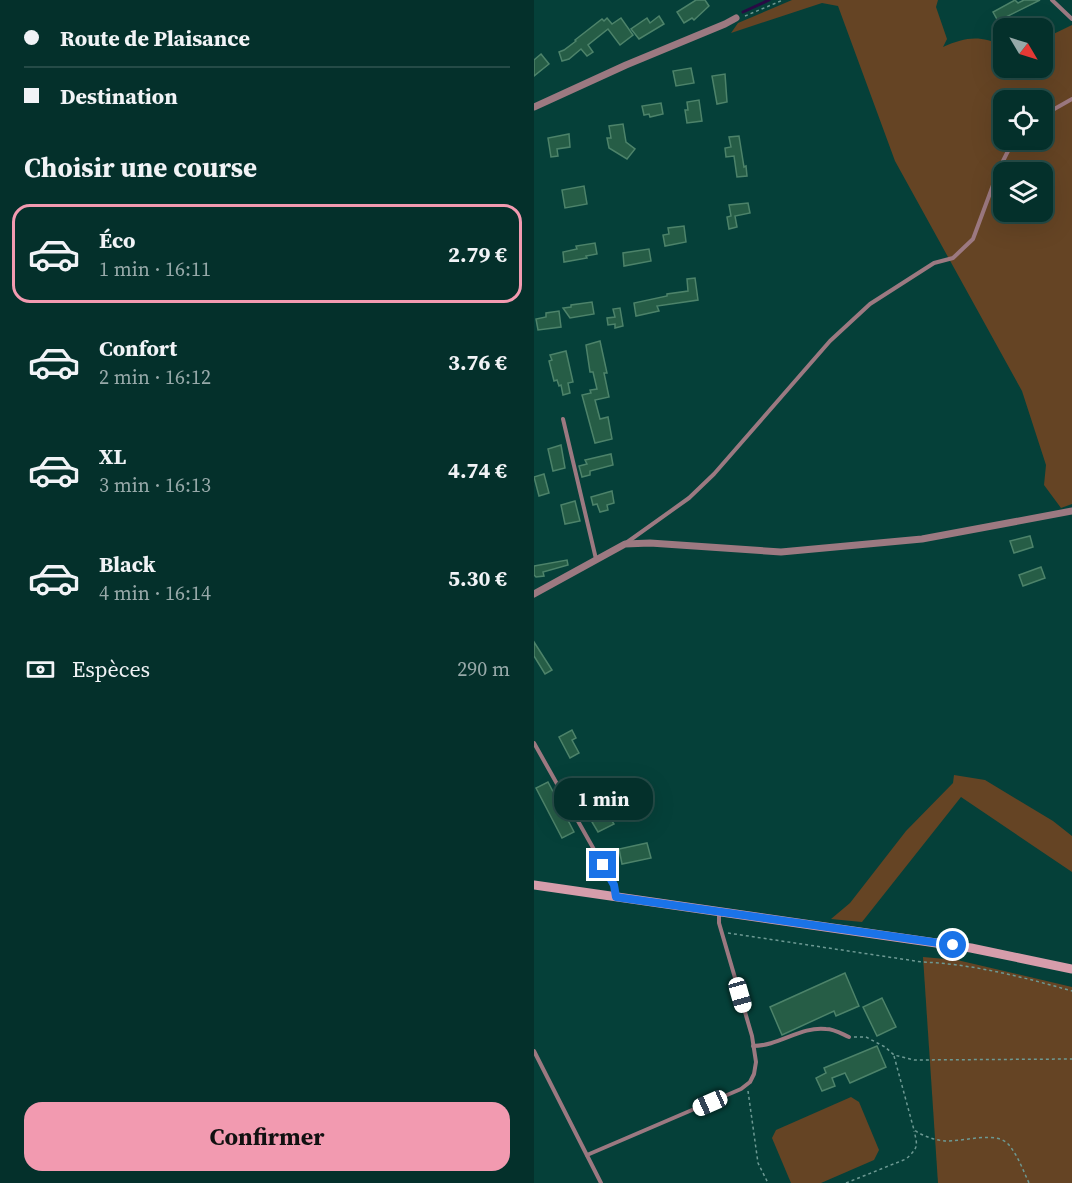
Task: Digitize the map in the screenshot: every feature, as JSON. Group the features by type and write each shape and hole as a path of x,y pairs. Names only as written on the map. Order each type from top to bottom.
{"main road":[{"path":"534,885 971,948 1072,969"}],"street":[{"path":"534,107 736,18"},
{"path":"534,594 625,544 650,543 782,552 922,538 1072,511"}],"lane":[{"path":"1052,0 1072,19"},
{"path":"1053,110 1072,99"},
{"path":"625,544 689,498 714,474 830,342 870,304 934,263 953,258 973,239 1008,150"},
{"path":"563,419 596,560"},
{"path":"534,742 614,885 616,897"},
{"path":"587,1155 732,1093 746,1085 754,1074 756,1062 753,1046 719,923 719,911"},
{"path":"753,1046 766,1046 810,1029 828,1029 849,1037"},
{"path":"534,1051 601,1183"}],"path":[{"path":"736,18 783,0"},
{"path":"722,933 922,962 949,963 1032,980 1072,991"},
{"path":"849,1037 866,1037 885,1047 894,1055 914,1060 1072,1059"},
{"path":"846,1183 906,1158 914,1152 917,1144 894,1055"},
{"path":"746,1085 758,1163 768,1183"},
{"path":"914,1130 922,1136 944,1141 998,1137 1008,1143 1029,1183"}],"shaded area":[{"path":"792,0 938,0 936,7 947,39 943,47 973,39 993,42 993,78 1053,78 1053,34 1072,25 1072,504 1061,508 1044,485 1046,465 1022,391 895,161 838,6 822,3 731,33 738,23"},
{"path":"954,775 985,780 1053,821 1072,836 1072,872 961,797 862,922 831,919 850,903 906,831 953,783"},
{"path":"923,957 957,960 1072,987 1072,1183 938,1183"},
{"path":"851,1097 859,1102 879,1150 874,1160 821,1183 791,1183 772,1138 776,1130"}],"building":[{"path":"696,0 705,0 709,6 694,20 692,18 684,23 677,12"},
{"path":"1015,0 1018,3 1024,0 1040,0 1004,18 996,18 993,12"},
{"path":"659,16 664,24 639,39 631,29 647,18 650,23"},
{"path":"607,18 612,24 621,18 633,35 620,45 608,29 588,45 593,52 587,56 581,49 569,59 562,61 559,52 602,19 604,21"},
{"path":"541,54 549,64 534,76 534,60"},
{"path":"691,68 694,83 676,86 673,71"},
{"path":"725,74 727,102 717,104 712,76"},
{"path":"699,100 702,121 687,123 685,110 688,110 687,102"},
{"path":"661,103 663,114 650,117 649,114 644,115 642,106"},
{"path":"623,124 626,142 635,149 627,159 609,148 607,138 611,138 609,126"},
{"path":"569,134 570,147 557,149 558,156 551,157 548,138"},
{"path":"739,136 747,176 737,177 734,156 726,157 725,148 731,147 729,137"},
{"path":"584,186 587,204 565,208 562,190"},
{"path":"748,203 750,213 735,216 737,227 729,229 727,217 731,216 729,205"},
{"path":"684,226 686,242 665,246 663,235 669,234 668,228"},
{"path":"595,243 597,254 564,262 563,252 577,249 576,246"},
{"path":"649,249 651,261 624,266 623,253"},
{"path":"695,278 698,300 657,306 659,311 636,316 634,303 688,291 687,279"},
{"path":"592,302 594,314 570,318 563,308 571,307 571,305"},
{"path":"620,308 623,326 615,328 615,324 608,325 607,318 615,317 613,309"},
{"path":"559,311 561,327 538,330 536,319 546,317 546,313"},
{"path":"600,341 607,373 604,373 609,397 595,400 600,419 608,417 612,439 595,443 582,395 597,389 593,372 590,372 586,345"},
{"path":"566,351 573,382 568,383 570,393 563,395 561,385 559,386 557,380 554,381 549,361 552,360 550,355"},
{"path":"561,445 565,468 553,471 548,449"},
{"path":"611,454 613,465 590,471 590,475 582,477 579,466 587,464 585,460"},
{"path":"544,474 549,493 539,496 534,477"},
{"path":"612,491 614,503 607,505 608,510 600,512 597,504 593,505 591,497"},
{"path":"575,501 580,521 565,524 561,505"},
{"path":"1030,536 1033,547 1014,553 1010,541"},
{"path":"567,560 568,565 543,572 544,576 534,575 534,566"},
{"path":"1041,567 1045,578 1023,586 1019,575"},
{"path":"534,642 552,670 545,674 534,656"},
{"path":"572,730 576,738 572,740 579,753 570,758 559,737"},
{"path":"548,782 574,832 562,838 536,788"},
{"path":"603,794 617,819 612,821 614,824 598,832 592,822 603,816 594,799"},
{"path":"647,843 651,858 622,864 619,849"},
{"path":"845,973 859,1006 836,1016 834,1011 782,1035 770,1007"},
{"path":"882,998 896,1027 877,1036 863,1007"},
{"path":"877,1046 886,1067 850,1083 845,1073 832,1078 835,1086 822,1091 816,1078 826,1073 824,1068"}],"waterway":[{"path":"743,12 769,0"}],"route":[{"path":"603,865 614,885 616,897 953,945"}]}
